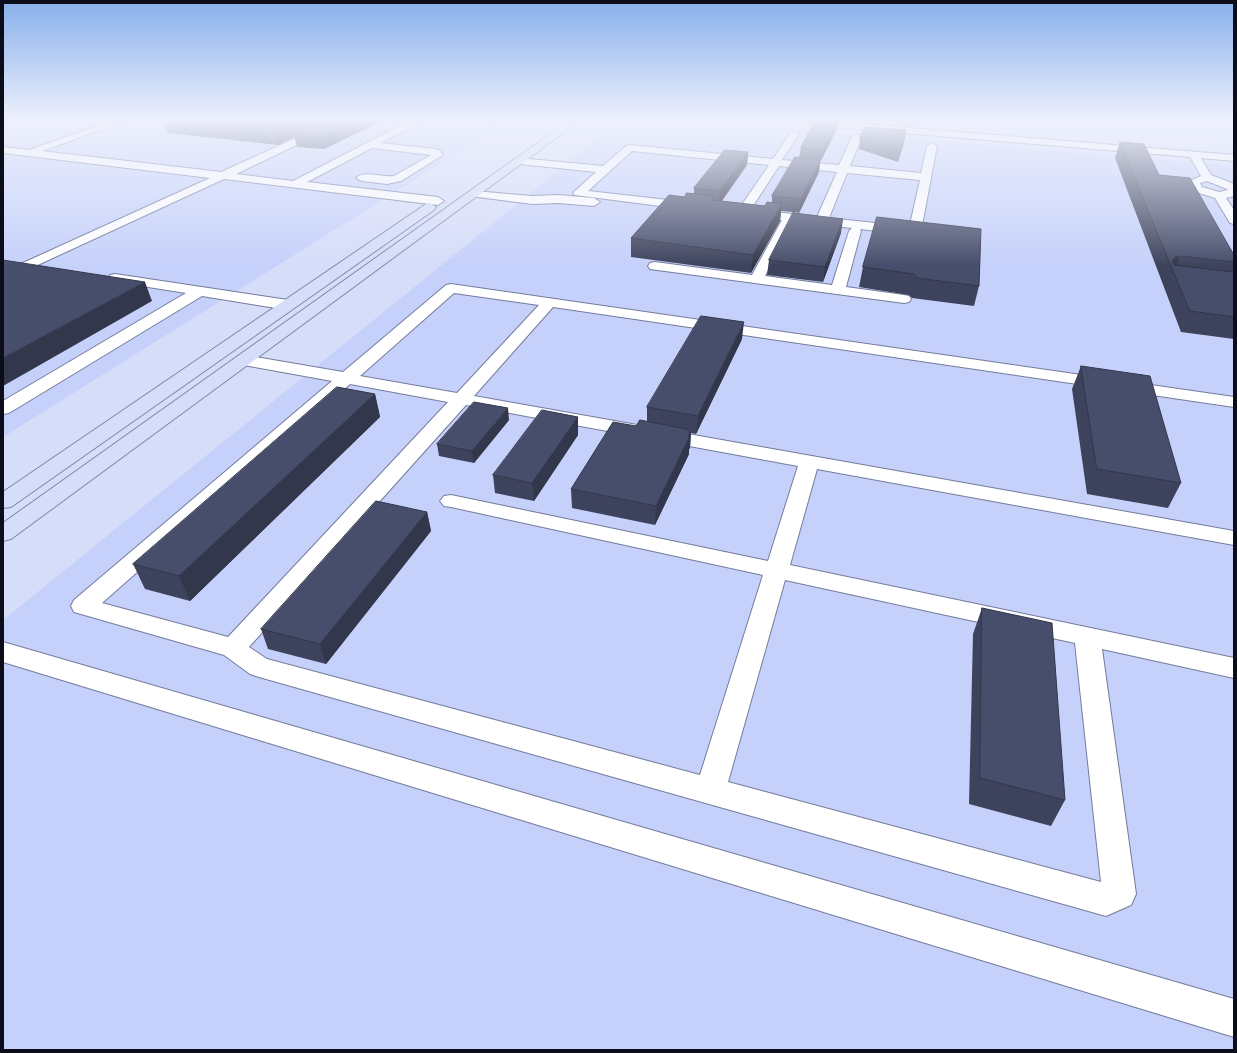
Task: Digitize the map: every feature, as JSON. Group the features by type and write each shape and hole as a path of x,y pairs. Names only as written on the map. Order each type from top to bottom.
{"main road":[{"path":"3,502 487,168"},
{"path":"3,534 509,168"}],"street":[{"path":"156,168 438,202"},
{"path":"3,277 240,168"},
{"path":"295,184 326,168"},
{"path":"348,176 387,181 397,179 416,168"},
{"path":"587,168 605,170"},
{"path":"736,213 770,168"},
{"path":"835,168 925,177"},
{"path":"922,234 925,177 927,168"},
{"path":"1202,168 1207,177 1232,187 1234,192 1219,196 1204,192 1194,186 1194,182 1207,177"},
{"path":"821,221 843,169"},
{"path":"474,194 532,200 576,200 702,211 579,193 605,170"},
{"path":"317,173 332,175"},
{"path":"1219,196 1234,220"},
{"path":"736,213 821,221 922,234"},
{"path":"736,213 786,223 855,231 922,234"},
{"path":"756,280 786,223"},
{"path":"838,290 855,231"},
{"path":"3,260 54,268"},
{"path":"655,266 904,299"},
{"path":"100,275 288,305"},
{"path":"1086,636 1119,894 1106,900 259,667 233,648 83,606 451,288 1234,402"},
{"path":"3,409 200,291"},
{"path":"233,648 550,302"},
{"path":"244,360 1234,538"},
{"path":"710,791 809,462"},
{"path":"451,501 1234,668"},
{"path":"3,652 1234,1018"}],"shaded area":[{"path":"3,168 433,168 3,437"},
{"path":"561,168 1234,168 1234,1050 3,1050 3,620"}],"building":[{"path":"710,168 736,168 720,191 694,188"},
{"path":"788,168 816,168 801,199 772,196"},
{"path":"1131,168 1156,168 1159,175 1190,178 1234,255 1234,262 1180,256 1175,257 1172,261 1174,265 1234,272 1234,317 1190,311"},
{"path":"687,193 714,196 712,200 765,206 767,202 782,204 753,255 631,238 669,195 684,197"},
{"path":"795,209 794,213 843,219 825,267 769,260"},
{"path":"877,217 981,229 979,286 917,278 914,274 863,267"},
{"path":"3,260 145,282 3,358"},
{"path":"701,316 744,322 698,416 647,407"},
{"path":"1081,366 1150,376 1181,483 1097,469"},
{"path":"337,387 375,394 179,576 133,564"},
{"path":"474,402 508,408 472,451 437,444"},
{"path":"542,410 578,417 532,483 493,475"},
{"path":"640,420 691,430 688,436 690,436 656,506 571,489 613,422 636,426"},
{"path":"376,501 427,512 320,644 261,629"},
{"path":"982,608 1052,623 1065,800 980,778"}]}
